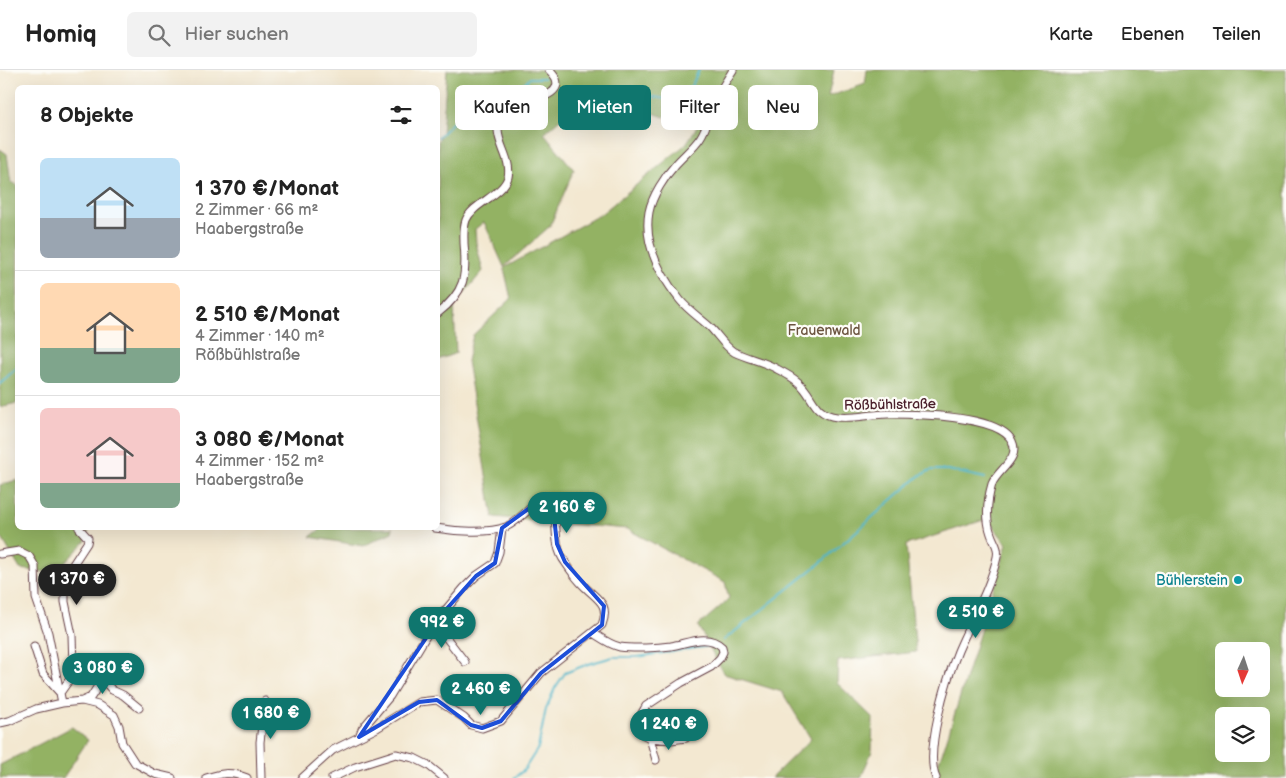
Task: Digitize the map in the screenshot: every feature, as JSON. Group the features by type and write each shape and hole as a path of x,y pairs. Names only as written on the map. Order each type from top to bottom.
{"street":[{"path":"440,311 454,299 461,288 464,275 463,230 467,217 500,188 508,177 507,165 498,133 499,121 512,108 523,106 552,93 557,84 556,78 549,70"},
{"name":"Rößbühlstraße","path":"733,70 716,100 705,129 699,139 673,167 657,193 649,211 649,243 662,276 680,300 733,351 775,367 799,383 818,410 827,415 838,418 860,418 890,414 977,420 1002,431 1009,436 1014,444 1012,456 993,480 987,509 991,534 998,548 997,557 982,599 957,653 937,721 932,758 936,778"},
{"path":"302,778 333,750 420,702 437,700 471,725 482,728 501,721 541,673 602,625 605,617 604,606 573,574 560,553 557,544 553,507 548,499 542,499 537,502 514,522 502,528 468,532 440,529"},
{"path":"359,737 362,729 403,678 436,623 464,588 476,576 495,563 499,552 502,528"},
{"path":"60,693 72,676 72,634 65,602 65,586 70,569 87,543 88,538 81,530"},
{"path":"0,554 19,551 29,556 35,566 36,598 48,633 62,703"},
{"path":"436,623 465,662"},
{"path":"593,633 606,642 620,647 670,646 689,641 710,640 717,642 722,647 723,652 720,658 710,667 681,682 646,706 642,713 641,730 644,735 650,738 671,740 686,738"},
{"path":"34,646 43,674 60,693"},
{"path":"82,701 90,696 98,686 121,674"},
{"path":"106,683 112,690 123,695 139,708"},
{"path":"0,723 36,709 62,703 82,701 98,705 114,715 119,726 122,743 135,762 155,774 172,778"},
{"path":"261,778 260,742 265,701"},
{"path":"650,738 656,760"},
{"path":"332,778 355,767 396,754 421,762 444,778"},
{"path":"206,778 236,773 247,778"}],"highlighted area":[{"path":"542,499 549,499 553,507 557,544 565,562 604,606 602,625 541,673 501,721 482,728 471,725 437,700 419,702 359,737 443,613 476,576 495,563 502,528"}],"green space":[{"name":"Frauenwald","path":"447,70 834,70 828,97 865,84 867,70 1286,70 1286,778 933,778 1007,544 987,519 906,545 916,652 838,661 837,683 873,718 872,751 861,778 771,778 811,739 782,692 724,674 698,626 729,599 725,582 627,529 493,517 467,361 473,335 511,299 504,268 601,214 686,144 695,130 738,130 738,85 661,85 661,116 651,112 651,85 558,85 558,121 548,130 548,85 455,85 455,130 547,130 544,133 574,170 550,226 504,267 484,222 475,229 476,243 483,271 454,305 456,353 440,359 440,136 442,132"},
{"path":"0,149 7,154 11,182 15,184 15,403 0,407"},
{"path":"15,481 15,530 89,530 85,542 55,573 20,569 0,535 0,485"},
{"path":"319,530 392,530 392,532 363,546 310,537"},
{"path":"72,727 88,740 63,778 0,778 0,765"}],"waterway":[{"path":"651,96 665,99 681,94 692,85 699,70"},
{"path":"440,135 482,94 515,90 530,78 544,78"},
{"path":"0,383 15,370"},
{"path":"724,640 818,565 919,476 931,470 948,470 985,478"},
{"path":"514,778 524,770 538,748 546,709 555,688 565,673 613,657 637,657 710,646"}],"place":[{"name":"Bühlerstein","path":"1238,580"}]}
